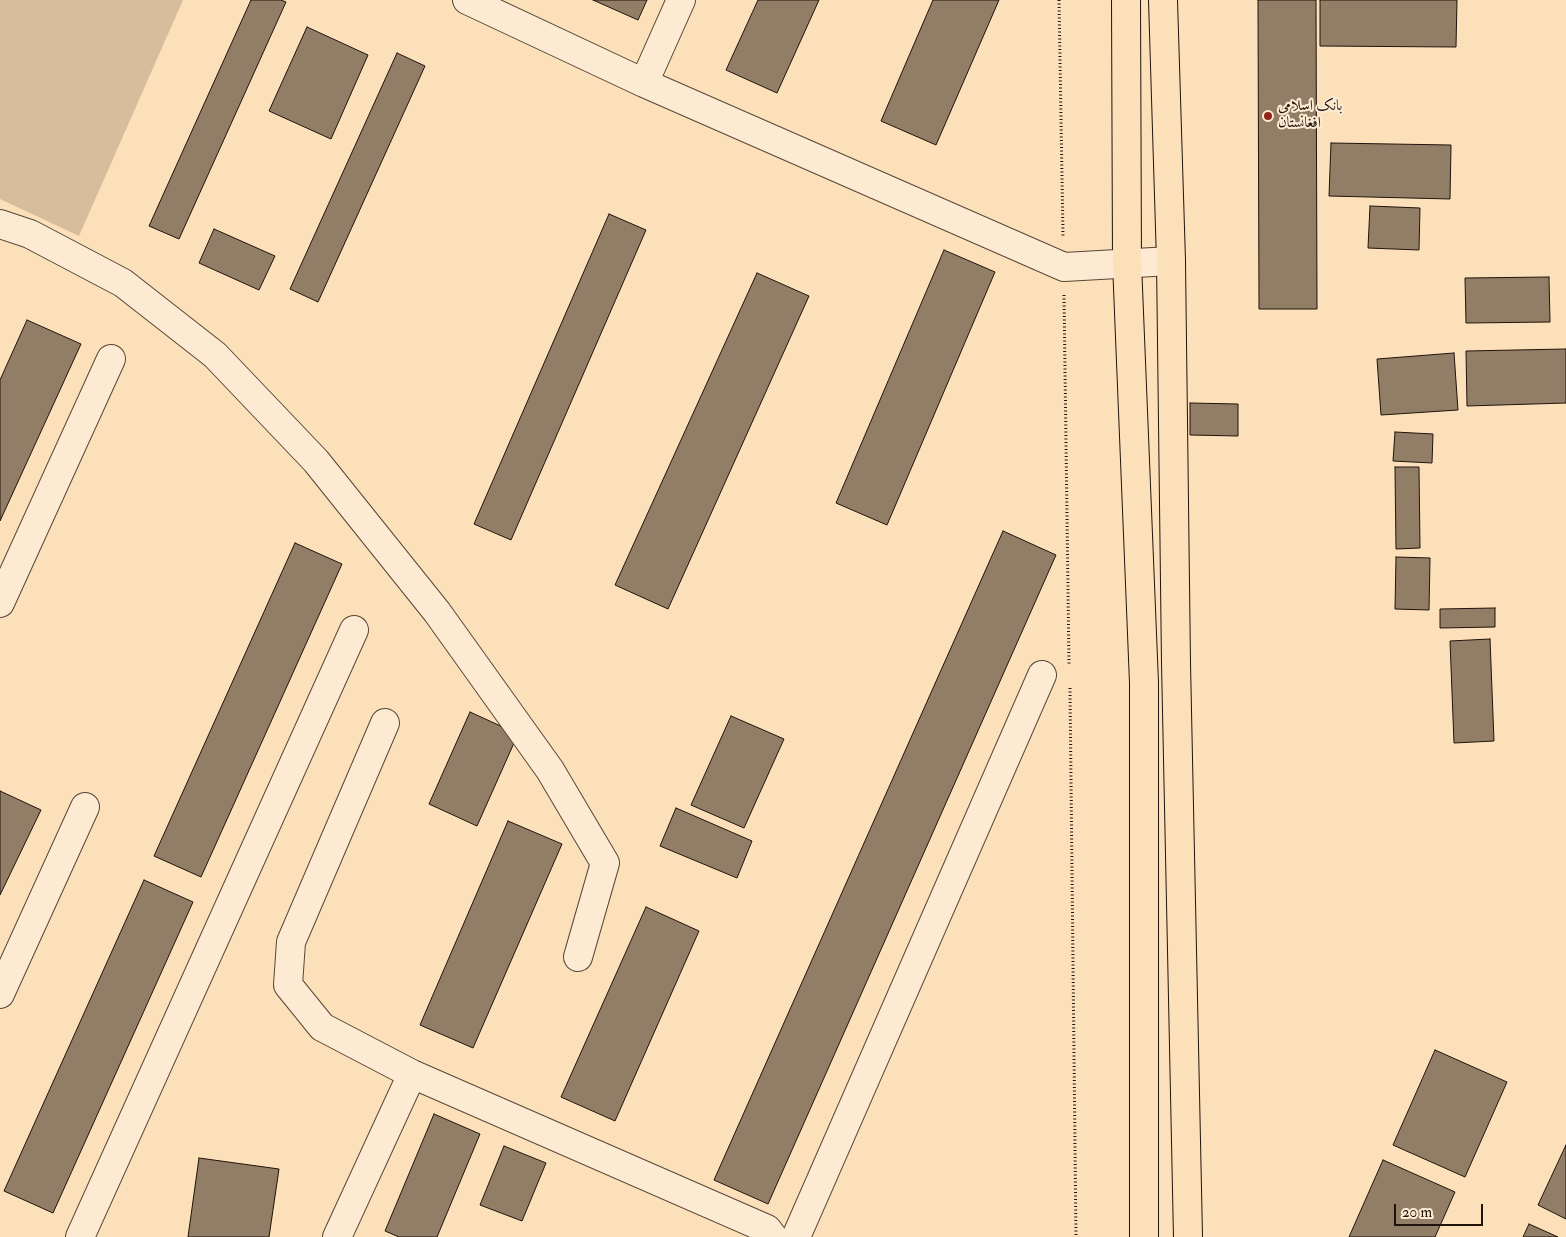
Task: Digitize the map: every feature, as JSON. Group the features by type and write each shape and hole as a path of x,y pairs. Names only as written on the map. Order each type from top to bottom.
{"main road":[{"path":"1126,0 1127,263 1144,683 1144,1237"},
{"path":"1163,0 1171,261 1176,663 1188,1237"}],"street":[{"path":"467,0 501,7 644,84 1064,267 1171,261"},
{"path":"644,84 681,0"},
{"path":"0,224 30,234 123,283 215,355 316,461 431,604 550,770 605,863 578,957"},
{"path":"0,603 111,359"},
{"path":"80,1237 354,630"},
{"path":"796,1237 1042,676"},
{"path":"386,722 291,942 288,984 322,1027 412,1074 767,1229 773,1237"},
{"path":"0,994 85,807"},
{"path":"337,1237 412,1074"}],"path":[{"path":"1058,0 1064,267 1069,665"},
{"path":"1070,685 1076,1237"}],"shaded area":[{"path":"0,0 183,0 79,236 0,199"}],"building":[{"path":"251,0 281,0 286,2 179,239 149,226"},
{"path":"593,0 647,0 638,20"},
{"path":"758,0 819,0 777,93 726,70"},
{"path":"933,0 999,0 936,145 881,121"},
{"path":"1258,0 1316,0 1317,309 1259,309"},
{"path":"1320,0 1457,0 1456,47 1320,46"},
{"path":"307,27 368,55 331,139 269,111"},
{"path":"397,53 425,66 318,302 290,289"},
{"path":"1331,143 1451,145 1450,199 1329,196"},
{"path":"1370,206 1420,208 1419,250 1368,248"},
{"path":"609,214 646,230 511,540 474,524"},
{"path":"214,229 275,256 259,290 199,263"},
{"path":"944,250 995,272 887,525 836,503"},
{"path":"757,273 809,296 668,609 615,585"},
{"path":"1549,277 1550,322 1466,323 1465,278"},
{"path":"27,320 81,344 0,521 0,380"},
{"path":"1566,349 1566,403 1467,406 1466,351"},
{"path":"1454,353 1458,410 1381,415 1377,359"},
{"path":"1190,403 1238,404 1238,436 1190,435"},
{"path":"1395,432 1433,434 1432,463 1393,461"},
{"path":"1395,467 1419,467 1420,548 1396,549"},
{"path":"1003,531 1056,555 768,1204 714,1180"},
{"path":"295,543 342,564 201,877 154,856"},
{"path":"1396,557 1430,558 1429,610 1395,609"},
{"path":"1495,608 1495,627 1440,628 1440,609"},
{"path":"1490,639 1494,741 1454,743 1450,641"},
{"path":"470,712 518,734 477,826 429,804"},
{"path":"731,716 784,739 744,828 691,805"},
{"path":"0,791 41,810 0,895"},
{"path":"676,808 752,841 737,878 660,846"},
{"path":"508,821 562,844 473,1048 420,1025"},
{"path":"144,880 193,902 53,1213 4,1191"},
{"path":"646,907 699,931 615,1121 561,1097"},
{"path":"1435,1050 1507,1082 1465,1177 1393,1145"},
{"path":"434,1114 480,1134 437,1237 399,1237 385,1231"},
{"path":"1566,1145 1566,1219 1538,1205"},
{"path":"504,1146 546,1163 522,1221 480,1205"},
{"path":"199,1158 279,1169 269,1237 188,1237"},
{"path":"1383,1160 1455,1192 1435,1237 1349,1237"},
{"path":"1529,1224 1558,1237 1523,1237"}],"place":[{"name":"بانک اسلامی افغانستان","path":"1268,116"}]}
